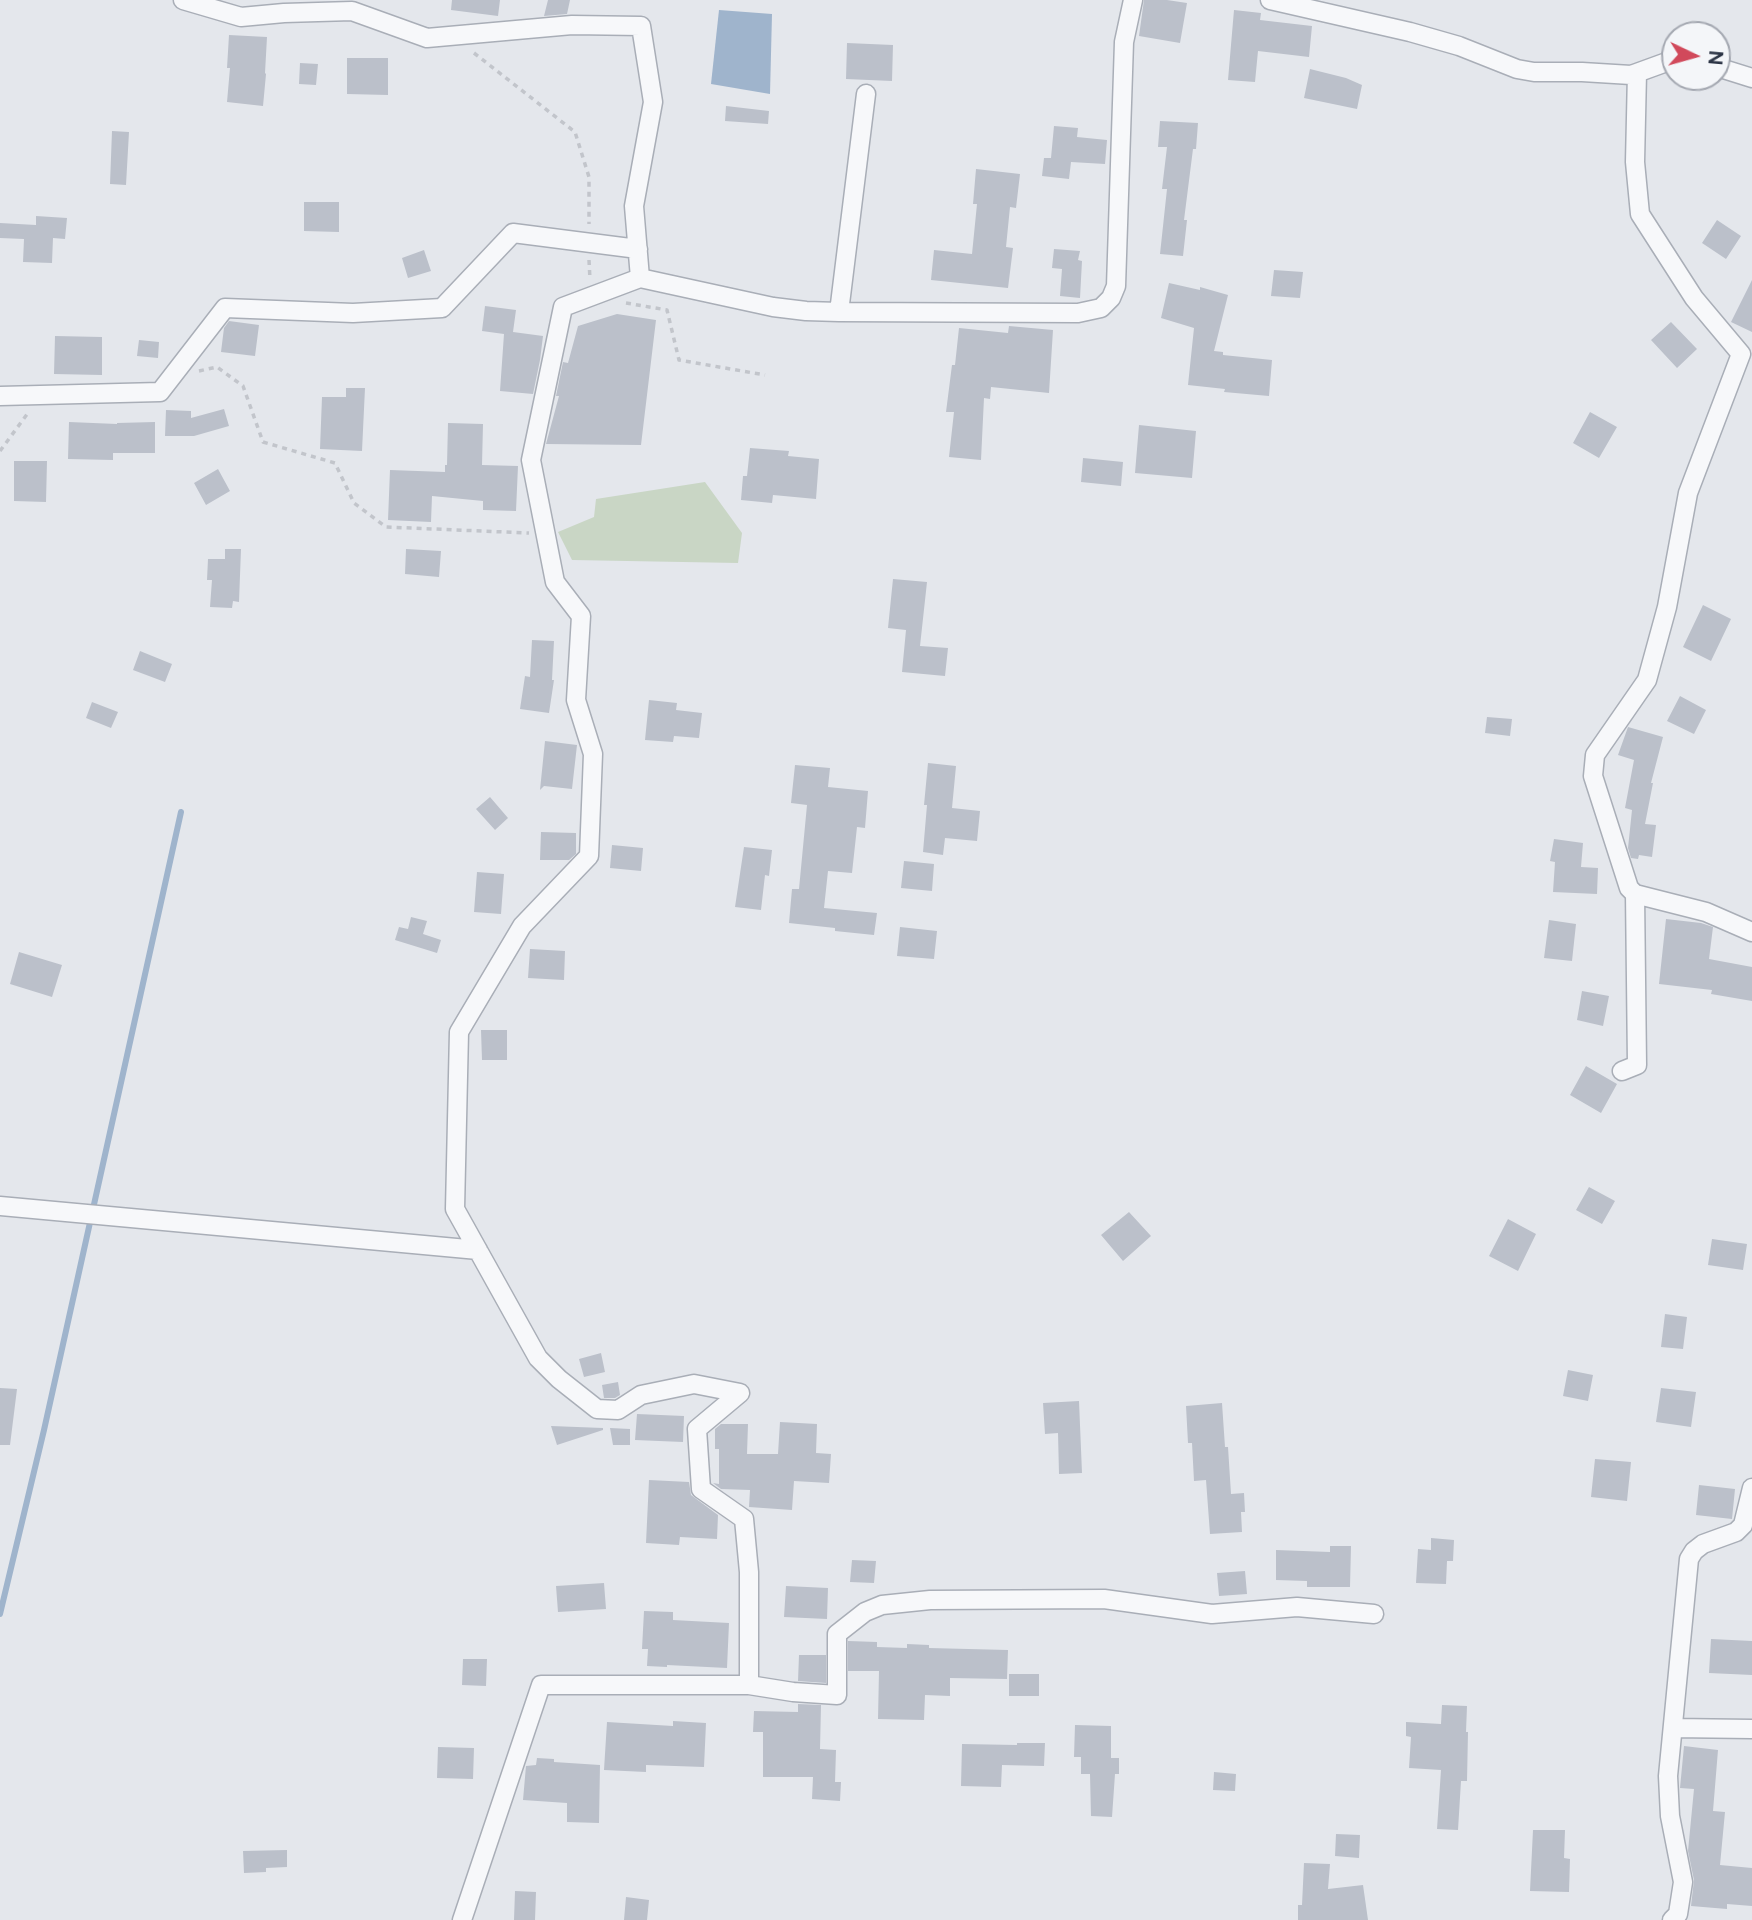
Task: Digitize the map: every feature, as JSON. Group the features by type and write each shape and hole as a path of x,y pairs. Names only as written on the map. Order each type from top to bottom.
{"street":[{"path":"183,0 241,17 352,11 427,37 572,25 641,26 653,102 634,206 640,278"},
{"path":"749,1685 749,1572 744,1519 701,1489 697,1429 740,1393 695,1384 641,1395 618,1410 597,1409 559,1379 538,1358 455,1209 459,1032 522,926 589,856 593,754 576,700 581,616 555,582 531,460 563,307 640,278 773,307 839,312 1078,313 1101,308 1111,298 1115,286 1124,42 1133,0"},
{"path":"1270,0 1410,32 1459,46 1517,69 1616,75 1637,74 1661,65"},
{"path":"1731,71 1752,78"},
{"path":"1637,74 1635,162 1640,214 1694,298 1747,360 1688,493 1667,607 1647,680 1595,755 1592,776 1625,879 1635,894 1706,912 1752,932"},
{"path":"839,312 866,94"},
{"path":"0,396 160,392 225,308 353,313 442,307 513,233 638,249"},
{"path":"1622,1071 1637,1065 1635,894"},
{"path":"0,1206 478,1250"},
{"path":"1672,1920 1678,1914 1683,1882 1670,1816 1668,1776 1689,1559 1703,1544 1736,1532 1744,1525 1752,1488"},
{"path":"462,1920 541,1685 749,1685 837,1695 837,1634 864,1612 882,1605 930,1600 1104,1599 1212,1614 1297,1607 1374,1614"},
{"path":"1672,1728 1752,1729"}],"path":[{"path":"170,379 217,367 243,386 263,442 335,463 354,503 386,527 545,534"},
{"path":"0,450 41,395"}],"green space":[{"path":"705,482 742,533 738,563 572,560 558,532 594,517 596,499"}],"water":[{"path":"719,10 772,14 770,94 711,84"}],"building":[{"path":"452,0 500,0 498,16 451,10"},
{"path":"548,0 570,0 567,14 544,16"},
{"path":"1144,0 1187,3 1180,43 1139,36"},
{"path":"1234,10 1261,13 1260,20 1312,26 1309,57 1258,51 1255,82 1228,80"},
{"path":"229,35 267,37 263,106 227,102"},
{"path":"847,43 893,45 892,81 846,79"},
{"path":"347,58 388,58 388,95 347,94"},
{"path":"300,63 318,64 316,85 299,84"},
{"path":"1310,69 1362,85 1357,109 1304,98"},
{"path":"726,106 769,111 768,124 725,121"},
{"path":"1160,121 1198,123 1184,220 1187,220 1183,256 1160,254 1167,189 1162,189 1167,147 1158,147"},
{"path":"1054,126 1078,128 1077,137 1107,140 1105,164 1071,162 1069,179 1042,176 1044,158 1051,158"},
{"path":"112,131 129,132 126,185 110,184"},
{"path":"976,169 1020,174 1016,208 1010,207 1006,247 1013,248 1008,288 931,280 934,250 972,254 977,204 973,204"},
{"path":"304,202 339,202 339,232 304,231"},
{"path":"36,216 67,218 65,239 53,238 52,263 23,262 24,239 0,238 0,223 36,225"},
{"path":"1717,220 1741,236 1726,259 1702,243"},
{"path":"1054,249 1080,251 1080,298 1060,296 1062,269 1052,268"},
{"path":"424,250 431,271 408,278 402,258"},
{"path":"1274,270 1303,272 1300,298 1271,296"},
{"path":"1752,280 1752,332 1731,322"},
{"path":"1169,283 1200,290 1200,287 1228,295 1214,351 1223,352 1223,355 1272,360 1269,396 1188,385 1194,328 1161,318"},
{"path":"485,306 516,310 513,332 543,336 533,394 500,391 504,334 482,331"},
{"path":"617,314 656,320 641,445 546,444 559,396 556,396 563,362 568,363 578,326"},
{"path":"229,321 259,325 255,356 221,352 224,328"},
{"path":"1671,322 1697,349 1677,368 1651,340"},
{"path":"1009,326 1053,330 1049,393 991,387 990,399 984,398 981,460 949,457 954,412 946,412 959,328 1008,333"},
{"path":"55,336 102,337 102,375 54,374"},
{"path":"139,340 159,342 158,358 137,356"},
{"path":"346,388 365,388 362,451 320,449 322,397 346,397"},
{"path":"224,409 229,426 194,436 165,436 166,410 191,411 191,418"},
{"path":"1590,412 1617,427 1599,458 1573,443"},
{"path":"69,422 155,422 155,453 113,453 113,460 68,459"},
{"path":"448,423 483,424 482,465 518,466 516,511 483,510 483,501 432,496 431,522 388,520 390,470 445,472"},
{"path":"1139,425 1196,431 1192,478 1135,473"},
{"path":"750,448 789,451 788,456 819,459 816,499 773,495 772,503 741,500 743,476 747,476"},
{"path":"1083,458 1123,462 1121,486 1081,482"},
{"path":"14,461 47,461 46,502 14,501"},
{"path":"218,469 230,491 206,505 194,483"},
{"path":"225,549 241,549 239,602 233,601 232,608 210,607 212,580 207,580 208,559 225,559"},
{"path":"406,549 441,551 439,577 405,574"},
{"path":"893,579 927,582 920,646 948,648 945,676 902,672 906,630 888,628"},
{"path":"1703,605 1731,619 1711,661 1683,647"},
{"path":"532,640 554,641 554,680 549,713 520,709 525,676 530,677"},
{"path":"140,651 172,664 165,682 133,670"},
{"path":"1680,696 1706,710 1694,734 1667,721"},
{"path":"649,700 677,703 676,710 702,713 699,738 674,736 673,742 645,740"},
{"path":"92,702 118,712 111,728 86,718"},
{"path":"1487,717 1512,719 1510,736 1485,733"},
{"path":"1628,727 1663,737 1651,783 1645,824 1656,825 1652,857 1639,855 1638,859 1631,858 1628,848 1632,810 1625,808 1634,760 1618,755"},
{"path":"545,741 577,745 572,789 544,786 540,790"},
{"path":"928,763 956,766 952,808 980,811 977,841 945,838 943,855 923,852"},
{"path":"795,765 830,768 828,787 868,791 865,828 857,827 852,873 828,871 824,908 877,913 874,935 789,923 792,889 799,889 807,805 791,803"},
{"path":"490,797 508,818 495,830 476,809"},
{"path":"541,832 576,833 576,854 569,860 540,860"},
{"path":"1554,839 1583,843 1581,867 1598,868 1597,894 1553,892 1555,862 1550,861"},
{"path":"612,845 643,848 641,871 610,868"},
{"path":"744,847 772,850 769,876 765,875 761,910 735,907"},
{"path":"904,861 934,864 932,891 901,888"},
{"path":"477,872 504,874 501,914 474,912"},
{"path":"411,917 427,921 423,934 441,940 437,953 395,940 399,927 408,929"},
{"path":"1666,919 1713,927 1709,959 1752,967 1752,1001 1711,994 1712,990 1659,984"},
{"path":"1549,920 1576,924 1572,961 1544,958"},
{"path":"900,927 937,931 934,959 897,956"},
{"path":"530,949 565,951 564,980 528,978"},
{"path":"19,952 62,965 52,997 10,984"},
{"path":"1582,991 1609,996 1603,1026 1577,1020"},
{"path":"481,1030 507,1030 507,1060 482,1060"},
{"path":"1586,1066 1617,1084 1601,1113 1570,1095"},
{"path":"1589,1187 1615,1201 1602,1224 1576,1210"},
{"path":"1129,1212 1151,1236 1123,1261 1101,1235"},
{"path":"1508,1219 1536,1234 1518,1271 1489,1256"},
{"path":"1712,1239 1747,1244 1743,1270 1708,1265"},
{"path":"1665,1314 1687,1317 1683,1349 1661,1347"},
{"path":"601,1353 605,1372 584,1377 579,1359"},
{"path":"1568,1370 1593,1375 1588,1401 1563,1396"},
{"path":"618,1382 620,1395 604,1398 602,1385"},
{"path":"0,1388 17,1389 10,1445 0,1445"},
{"path":"1661,1388 1696,1392 1691,1427 1656,1422"},
{"path":"1079,1401 1082,1473 1059,1474 1058,1433 1045,1434 1043,1403"},
{"path":"1222,1403 1231,1494 1244,1493 1245,1512 1241,1512 1242,1532 1210,1534 1206,1480 1194,1481 1186,1406"},
{"path":"637,1414 684,1416 683,1442 635,1440"},
{"path":"780,1422 817,1424 816,1453 831,1454 829,1483 794,1481 792,1510 749,1507 750,1490 721,1489 713,1483 719,1484 719,1449 715,1449 715,1429 721,1424 748,1424 747,1454 778,1454"},
{"path":"551,1426 603,1428 603,1430 557,1445"},
{"path":"610,1428 630,1429 630,1445 613,1445"},
{"path":"1595,1459 1631,1462 1627,1501 1591,1497"},
{"path":"649,1480 689,1482 691,1495 718,1515 717,1539 680,1537 679,1545 646,1543"},
{"path":"1699,1485 1735,1489 1732,1519 1696,1515"},
{"path":"1431,1538 1454,1540 1453,1561 1447,1561 1446,1584 1416,1583 1418,1549 1431,1550"},
{"path":"1330,1546 1351,1546 1350,1587 1307,1587 1307,1581 1276,1580 1276,1550 1330,1552"},
{"path":"852,1560 876,1561 874,1583 850,1582"},
{"path":"1245,1571 1247,1594 1219,1596 1217,1573"},
{"path":"604,1583 606,1609 558,1612 556,1586"},
{"path":"786,1586 828,1588 827,1619 784,1617"},
{"path":"644,1611 673,1612 673,1620 729,1623 727,1668 647,1666 648,1649 642,1649"},
{"path":"1711,1639 1752,1641 1752,1675 1709,1673"},
{"path":"848,1641 877,1642 877,1647 907,1648 907,1644 929,1645 929,1648 1008,1650 1007,1679 950,1678 950,1696 925,1695 924,1720 878,1719 879,1671 848,1671"},
{"path":"799,1655 826,1655 826,1683 798,1681"},
{"path":"463,1659 487,1659 486,1686 462,1685"},
{"path":"1009,1674 1039,1674 1039,1696 1009,1696"},
{"path":"798,1704 821,1705 820,1749 836,1750 835,1782 841,1782 840,1801 812,1799 813,1777 763,1777 763,1732 753,1732 754,1711 798,1712"},
{"path":"1442,1705 1467,1706 1467,1781 1461,1781 1458,1830 1437,1829 1441,1770 1409,1768 1411,1737 1406,1736 1406,1722 1441,1724"},
{"path":"673,1721 706,1723 704,1767 646,1765 646,1772 604,1770 607,1722 673,1726"},
{"path":"1075,1725 1111,1726 1111,1758 1119,1758 1112,1817 1091,1816 1090,1774 1081,1774 1081,1757 1074,1757"},
{"path":"1045,1743 1044,1766 1002,1765 1001,1787 961,1786 962,1744"},
{"path":"1684,1746 1718,1750 1713,1811 1725,1812 1720,1865 1752,1868 1752,1906 1727,1904 1727,1909 1691,1906 1694,1880 1688,1851 1694,1789 1680,1788"},
{"path":"438,1747 474,1748 473,1779 437,1778"},
{"path":"537,1758 600,1765 599,1823 567,1822 567,1803 523,1800 526,1766 536,1765"},
{"path":"1214,1772 1236,1774 1235,1791 1213,1790"},
{"path":"1533,1830 1565,1830 1564,1858 1570,1859 1569,1892 1530,1891"},
{"path":"1336,1834 1360,1835 1359,1858 1335,1856"},
{"path":"287,1850 287,1867 244,1873 243,1851"},
{"path":"1304,1863 1330,1864 1328,1889 1363,1885 1368,1920 1298,1920 1298,1905 1302,1905"},
{"path":"515,1891 536,1892 535,1920 514,1920"},
{"path":"626,1897 649,1900 647,1920 624,1920"}],"waterway":[{"path":"0,1614 44,1430 181,812"}]}
